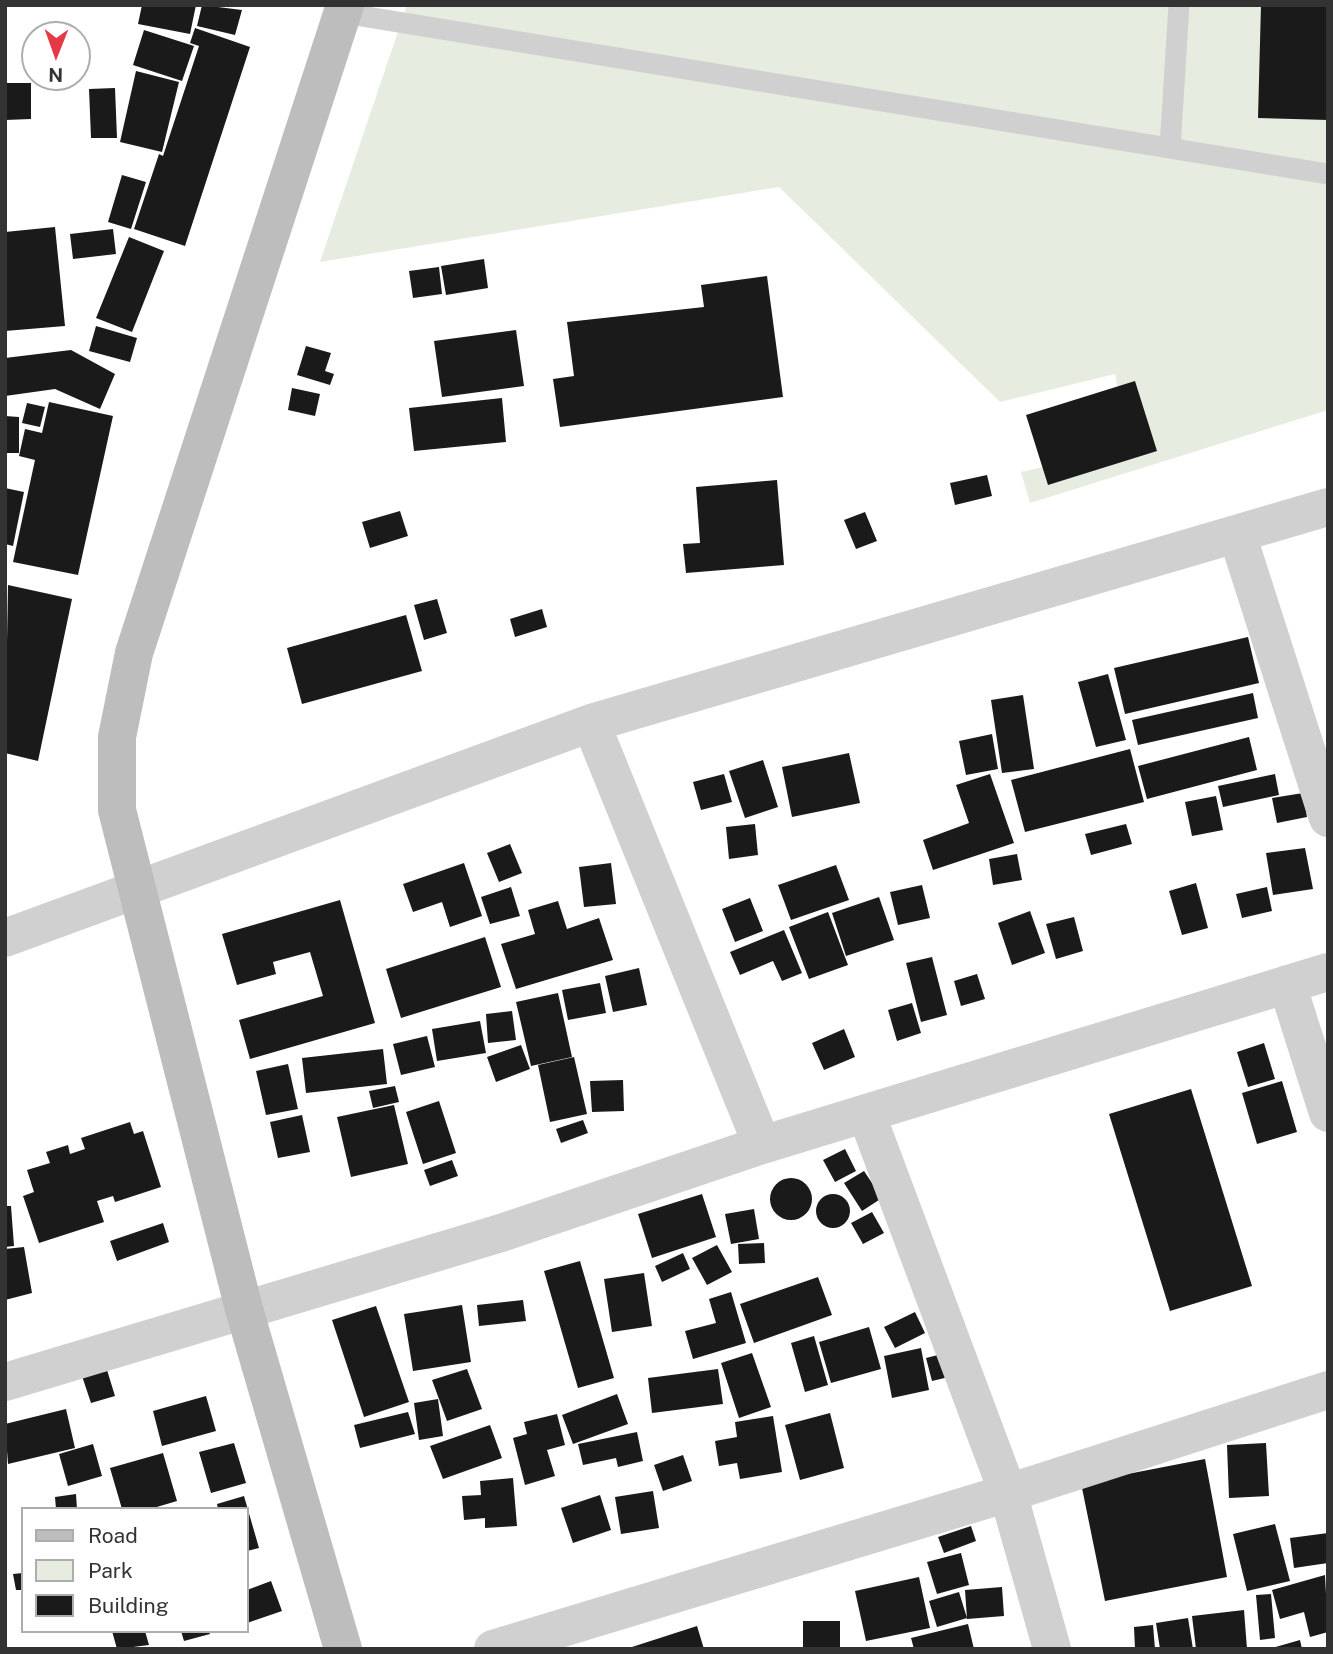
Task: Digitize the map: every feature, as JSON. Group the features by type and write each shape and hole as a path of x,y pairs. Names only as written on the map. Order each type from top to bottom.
{"street":[{"path":"343,1649 244,1308 117,810 117,737 134,653 344,9"},
{"path":"5,938 591,723 1328,507"},
{"path":"1237,534 1328,818"},
{"path":"591,723 762,1145"},
{"path":"5,1381 501,1233 762,1145 1328,972"},
{"path":"1287,984 1328,1113"},
{"path":"866,1113 1008,1493 1052,1649"},
{"path":"493,1649 1008,1493 1328,1390"}],"lane":[{"path":"1170,148 1179,5"},
{"path":"344,9 1328,174"}],"green space":[{"path":"407,5 1261,5 1328,120 1328,410 1030,503 1021,472 1130,447 1115,374 1000,402 779,187 320,262"}],"building":[{"path":"142,5 196,5 190,34 138,24"},
{"path":"202,5 242,10 235,35 197,26"},
{"path":"1261,5 1328,5 1328,120 1258,118"},
{"path":"195,28 250,47 185,246 134,229 159,154 163,156 199,46 190,43"},
{"path":"144,30 194,46 182,81 133,65"},
{"path":"136,71 179,82 162,152 120,142"},
{"path":"5,83 21,83 21,91 31,91 31,119 5,120"},
{"path":"115,88 117,138 91,138 91,89"},
{"path":"122,175 146,182 131,229 108,222"},
{"path":"55,227 65,326 5,331 5,232"},
{"path":"113,229 116,254 73,259 70,234"},
{"path":"129,237 164,251 132,332 96,318"},
{"path":"484,259 488,288 446,295 441,266"},
{"path":"439,267 442,294 413,298 409,271"},
{"path":"767,276 783,397 560,427 553,379 574,376 567,322 704,307 701,285"},
{"path":"96,326 137,338 130,362 89,351"},
{"path":"516,330 524,386 442,397 434,341"},
{"path":"306,346 331,353 325,371 334,374 330,385 297,375"},
{"path":"71,350 115,374 100,409 55,389 5,396 5,358"},
{"path":"1135,381 1157,451 1048,485 1026,415"},
{"path":"292,388 320,394 315,416 288,410"},
{"path":"502,398 506,442 414,451 409,408"},
{"path":"49,402 113,416 78,575 13,562 35,460 19,456 25,429 42,433"},
{"path":"27,403 45,407 40,427 22,423"},
{"path":"5,416 19,417 19,453 5,453"},
{"path":"987,475 992,496 955,505 950,483"},
{"path":"777,480 784,565 686,573 683,544 700,543 696,487"},
{"path":"5,488 24,492 13,546 5,544"},
{"path":"400,511 408,536 370,548 362,522"},
{"path":"865,512 877,541 856,549 844,520"},
{"path":"8,585 72,599 38,761 5,753"},
{"path":"437,599 447,633 424,640 414,605"},
{"path":"542,609 547,627 515,637 510,619"},
{"path":"406,615 422,671 302,704 287,648"},
{"path":"1248,637 1259,683 1125,714 1114,668"},
{"path":"1108,674 1126,740 1096,747 1078,682"},
{"path":"1253,693 1258,718 1138,745 1132,720"},
{"path":"1023,695 1034,769 1002,773 991,700"},
{"path":"992,734 998,769 966,775 959,741"},
{"path":"1249,737 1257,770 1147,799 1138,766"},
{"path":"1130,749 1144,802 1025,832 1011,780"},
{"path":"849,753 860,803 792,817 782,767"},
{"path":"763,760 778,807 745,818 729,771"},
{"path":"724,774 732,802 701,810 693,782"},
{"path":"990,774 1014,843 933,870 923,840 969,823 956,785"},
{"path":"1275,774 1279,795 1223,807 1218,786"},
{"path":"1303,793 1307,817 1277,823 1272,798"},
{"path":"1216,796 1223,830 1192,836 1185,802"},
{"path":"755,824 758,855 729,859 726,827"},
{"path":"1126,824 1132,844 1091,855 1085,834"},
{"path":"510,844 522,873 499,882 487,853"},
{"path":"1305,848 1313,889 1273,895 1266,853"},
{"path":"1017,854 1022,880 993,885 989,859"},
{"path":"464,863 482,916 450,927 442,902 413,912 403,884"},
{"path":"611,863 616,904 584,907 579,867"},
{"path":"836,865 849,900 791,920 778,885"},
{"path":"1196,883 1208,928 1182,935 1169,891"},
{"path":"922,885 930,918 898,925 890,892"},
{"path":"511,887 520,916 490,924 481,897"},
{"path":"1267,887 1272,911 1242,918 1236,894"},
{"path":"879,897 894,940 846,956 832,913"},
{"path":"750,898 763,931 735,942 722,909"},
{"path":"340,900 375,1023 250,1059 239,1020 323,996 310,952 273,962 276,974 237,985 222,934"},
{"path":"558,901 567,929 599,918 613,960 516,989 501,944 535,934 528,910"},
{"path":"1030,911 1045,953 1012,965 998,923"},
{"path":"828,912 848,965 809,979 789,927"},
{"path":"1074,917 1083,951 1056,959 1046,924"},
{"path":"784,930 802,973 782,981 773,961 740,975 730,952"},
{"path":"485,937 501,987 401,1018 386,969"},
{"path":"932,957 947,1015 921,1022 906,963"},
{"path":"639,968 647,1005 613,1012 605,976"},
{"path":"977,974 985,999 961,1006 954,981"},
{"path":"600,983 606,1013 568,1020 562,990"},
{"path":"558,993 572,1057 531,1066 516,1002"},
{"path":"912,1003 921,1033 897,1041 888,1010"},
{"path":"512,1011 516,1040 488,1043 486,1014"},
{"path":"480,1021 486,1053 437,1061 432,1029"},
{"path":"844,1029 855,1057 824,1070 812,1043"},
{"path":"427,1036 435,1067 401,1075 393,1044"},
{"path":"1264,1043 1275,1079 1248,1087 1237,1052"},
{"path":"521,1045 530,1069 496,1082 487,1057"},
{"path":"383,1049 387,1084 306,1093 302,1058"},
{"path":"574,1057 587,1114 550,1122 538,1065"},
{"path":"288,1064 298,1109 266,1115 256,1071"},
{"path":"623,1080 624,1111 592,1112 590,1081"},
{"path":"1282,1081 1297,1132 1257,1144 1242,1093"},
{"path":"395,1086 399,1102 373,1108 369,1091"},
{"path":"1191,1089 1252,1286 1170,1311 1109,1114"},
{"path":"439,1101 456,1153 423,1164 406,1112"},
{"path":"394,1105 408,1164 351,1177 337,1117"},
{"path":"302,1115 310,1152 278,1158 270,1122"},
{"path":"583,1120 588,1133 561,1143 556,1129"},
{"path":"130,1122 134,1134 143,1131 161,1187 115,1202 113,1196 97,1201 104,1222 39,1243 23,1196 34,1192 27,1170 50,1163 46,1152 68,1145 70,1154 85,1149 81,1138"},
{"path":"845,1149 856,1171 835,1182 823,1160"},
{"path":"452,1160 458,1176 430,1186 424,1170"},
{"path":"864,1171 882,1198 862,1211 844,1183"},
{"path":"791,1178 806,1184 812,1199 806,1214 791,1220 776,1214 770,1199 776,1184"},
{"path":"702,1194 716,1237 652,1258 638,1214"},
{"path":"833,1194 845,1199 850,1211 845,1223 833,1228 821,1223 816,1211 821,1199"},
{"path":"5,1206 11,1206 14,1246 5,1247"},
{"path":"754,1209 759,1239 731,1244 725,1214"},
{"path":"872,1212 884,1233 863,1244 851,1223"},
{"path":"163,1223 169,1242 117,1261 110,1241"},
{"path":"764,1243 765,1263 739,1264 738,1244"},
{"path":"717,1245 732,1272 707,1285 692,1258"},
{"path":"24,1247 32,1293 5,1300 5,1249"},
{"path":"683,1253 690,1269 662,1282 655,1266"},
{"path":"580,1261 614,1378 578,1388 544,1271"},
{"path":"644,1273 652,1326 612,1332 604,1279"},
{"path":"818,1277 832,1315 754,1343 740,1304"},
{"path":"731,1292 746,1343 693,1359 685,1331 716,1323 709,1299"},
{"path":"523,1300 526,1321 479,1326 477,1305"},
{"path":"462,1305 471,1362 413,1371 404,1314"},
{"path":"376,1306 409,1402 364,1417 332,1320"},
{"path":"915,1312 925,1333 895,1348 884,1327"},
{"path":"869,1327 881,1369 831,1383 819,1342"},
{"path":"814,1336 828,1385 805,1392 791,1343"},
{"path":"921,1348 929,1390 892,1398 884,1356"},
{"path":"752,1353 771,1407 739,1418 721,1363"},
{"path":"946,1353 953,1376 932,1381 926,1358"},
{"path":"467,1369 482,1409 447,1421 432,1380"},
{"path":"718,1369 723,1404 652,1413 648,1378"},
{"path":"107,1370 115,1396 91,1403 82,1376"},
{"path":"617,1394 628,1424 573,1444 562,1415"},
{"path":"206,1396 216,1431 162,1446 153,1411"},
{"path":"438,1399 443,1436 419,1440 414,1403"},
{"path":"66,1409 75,1448 8,1464 5,1424"},
{"path":"408,1412 415,1434 360,1448 354,1425"},
{"path":"830,1413 844,1468 800,1480 785,1425"},
{"path":"557,1414 565,1445 547,1450 555,1476 525,1485 513,1438 527,1434 524,1422"},
{"path":"773,1416 782,1472 740,1479 737,1463 719,1466 715,1441 737,1437 735,1422"},
{"path":"490,1425 502,1458 443,1479 430,1446"},
{"path":"637,1432 643,1461 618,1467 616,1458 583,1465 578,1444"},
{"path":"234,1443 246,1483 211,1493 199,1452"},
{"path":"1266,1443 1269,1496 1229,1498 1227,1445"},
{"path":"93,1444 102,1476 68,1486 59,1454"},
{"path":"163,1453 177,1501 157,1507 121,1507 110,1468"},
{"path":"683,1455 692,1481 663,1491 654,1465"},
{"path":"1205,1459 1227,1577 1105,1601 1081,1483"},
{"path":"513,1478 517,1526 485,1528 485,1518 464,1520 462,1496 481,1495 480,1481"},
{"path":"653,1491 659,1528 621,1534 615,1497"},
{"path":"76,1494 77,1507 56,1507 55,1497"},
{"path":"600,1495 611,1530 573,1543 561,1508"},
{"path":"244,1496 247,1507 218,1507 217,1504"},
{"path":"248,1510 259,1548 248,1551"},
{"path":"1275,1524 1290,1581 1247,1591 1233,1534"},
{"path":"971,1526 976,1541 944,1553 938,1537"},
{"path":"1328,1533 1328,1563 1294,1568 1290,1538"},
{"path":"961,1553 969,1585 937,1594 927,1562"},
{"path":"21,1573 21,1590 16,1590 13,1574"},
{"path":"1325,1575 1328,1632 1310,1637 1304,1612 1280,1619 1272,1590"},
{"path":"919,1577 930,1628 866,1641 855,1591"},
{"path":"271,1581 282,1611 248,1623 248,1590"},
{"path":"1002,1587 1004,1616 967,1619 965,1590"},
{"path":"959,1592 967,1618 937,1627 929,1601"},
{"path":"1271,1594 1275,1638 1260,1640 1256,1595"},
{"path":"1244,1610 1247,1649 1196,1649 1192,1616"},
{"path":"1188,1618 1193,1649 1160,1649 1156,1623"},
{"path":"803,1621 840,1621 840,1649 803,1649"},
{"path":"968,1624 974,1649 914,1649 911,1638"},
{"path":"1153,1625 1155,1649 1135,1649 1134,1627"},
{"path":"697,1626 704,1649 632,1649 632,1647"},
{"path":"113,1633 146,1633 149,1645 117,1649"},
{"path":"182,1633 210,1634 184,1641"},
{"path":"1300,1640 1302,1649 1272,1649 1272,1648"}]}
